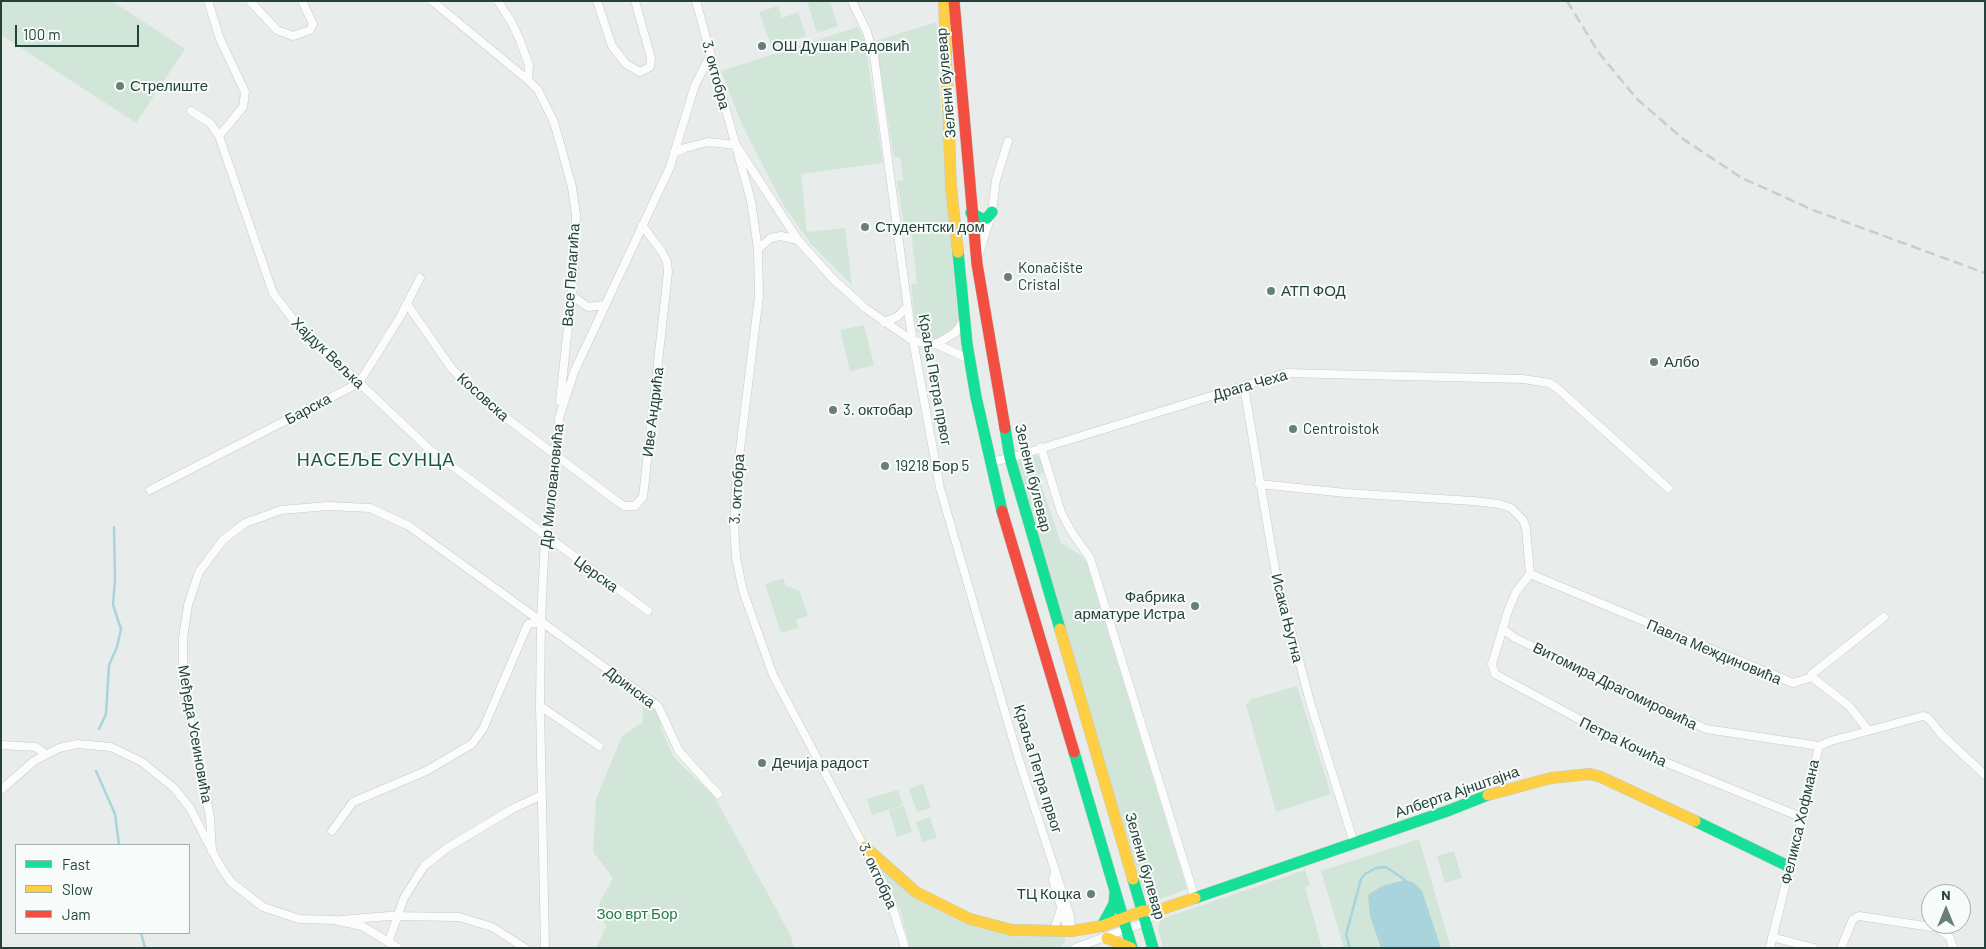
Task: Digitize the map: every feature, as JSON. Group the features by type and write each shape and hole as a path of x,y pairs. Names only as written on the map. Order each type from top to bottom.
{"street":[{"path":"208,1 220,39 245,92 243,107 219,136"},
{"path":"250,1 277,30 293,36 310,30 313,24 302,1"},
{"name":"Васе Пелагића","path":"432,1 528,80 546,104 554,122 572,187 576,215 576,241 559,418"},
{"path":"498,1 519,38 529,65 528,80"},
{"path":"597,1 612,46 618,56 640,72 650,67 651,58 635,1"},
{"name":"3. октобра","path":"696,1 751,202 758,249 759,296 736,482 734,525 737,563 750,614 773,675 888,892 905,948"},
{"name":"Краља Петра првог","path":"852,1 867,32 874,56 907,307 942,499 1006,720 1070,916 1076,947"},
{"name":"Зелени булевар","path":"944,1 949,158 969,359 990,462 1007,528 1132,948"},
{"name":"Зелени булевар","path":"954,1 976,264 1010,458 1154,948"},
{"name":"Др Миловановића","path":"545,948 540,706 541,622 546,537 559,418 574,372 674,153 695,85 710,56"},
{"name":"Хајдук Вељка","path":"191,111 210,123 219,136 273,293 296,322 429,450 546,537"},
{"path":"976,264 992,212 996,180 1008,141"},
{"path":"674,153 708,142 736,145 798,240 833,279 865,308 913,340 936,344 969,359"},
{"path":"971,213 982,219 987,218 992,212"},
{"name":"Иве Андрића","path":"554,454 624,506 635,506 641,500 668,272 667,262 662,252 642,225"},
{"path":"758,249 771,238 781,236 798,240"},
{"path":"359,383 407,304 420,278"},
{"path":"571,295 588,307 605,306"},
{"name":"Косовска","path":"407,304 452,368 470,388 554,454"},
{"path":"884,322 897,317 907,307"},
{"path":"936,344 955,333 964,320"},
{"name":"Драга Чеха","path":"990,462 1010,458 1286,373 1307,372 1369,376 1523,379 1549,383 1668,488"},
{"name":"Барска","path":"150,490 359,383"},
{"name":"Исака Њутна","path":"1244,387 1259,484 1275,569 1301,672 1354,843"},
{"path":"1041,447 1061,512 1071,531 1090,558 1195,898"},
{"path":"1259,484 1346,493 1473,501 1506,506 1517,513 1526,528 1530,574"},
{"name":"Међеда Усеиновића","path":"212,851 210,817 183,683 183,638 188,605 198,572 212,550 234,530 256,518 281,510 328,506 370,508 397,518 541,622"},
{"name":"Церска","path":"546,537 648,611"},
{"name":"Петра Кочића","path":"1530,574 1511,602 1504,630 1492,664 1495,674 1640,752 1801,817"},
{"name":"Павла Междиновића","path":"1530,574 1787,683 1800,683 1812,677 1812,674 1884,617"},
{"path":"332,831 353,802 426,771 472,744 483,729 528,624 541,622"},
{"name":"Дринска","path":"541,622 658,706 679,751 718,794"},
{"name":"Витомира Драгомировића","path":"1504,630 1515,638 1706,729 1819,746"},
{"path":"1812,677 1849,706 1868,730"},
{"path":"540,706 599,746"},
{"name":"Феликса Хофмана","path":"1770,948 1819,746 1917,716 1928,718 1942,735 1985,775"},
{"path":"1,790 45,754 77,744 111,747 142,762 165,779 184,799 231,882 263,907 299,919 334,920 397,916 446,916 473,920 492,927 525,948"},
{"path":"1,745 36,747 45,754"},
{"name":"Алберта Ајнштајна","path":"865,847 916,892 944,908 992,926 1012,930 1053,932 1102,926 1123,918 1145,917 1156,911 1450,810 1495,792 1551,778 1590,774 1601,777 1658,803 1790,867"},
{"path":"389,940 404,898 417,875 435,857 512,809 542,795"},
{"name":"Краља Петра првог","path":"1055,872 1053,880 1066,924 1072,929"},
{"path":"1102,926 1114,904 1116,891"},
{"path":"1053,932 1061,907"},
{"path":"1841,948 1853,919 1859,916 1938,928 1950,938 1953,948"},
{"path":"1076,947 1127,931 1145,917"},
{"path":"334,920 362,926 389,940 398,948"},
{"path":"1772,937 1814,948"},
{"path":"1107,938 1132,948"}],"green space":[{"name":"Стрелиште","path":"1,1 112,1 185,49 136,123 1,35"},
{"path":"807,1 830,1 838,26 817,33"},
{"path":"778,6 782,18 798,12 806,36 772,48 759,12"},
{"path":"937,22 939,83 958,322 946,335 932,339 923,336 916,330 911,284 917,283 911,232 905,232 897,181 903,180 900,157 894,158 875,41"},
{"path":"858,27 865,42 883,163 801,174 807,232 845,228 852,285 811,244 784,206 743,127 721,71"},
{"path":"864,325 874,365 850,371 840,330"},
{"path":"1037,455 1044,466 1043,473 1038,475 1061,543 1079,554 1086,561 1187,889 1155,901 1148,899 1144,892 1018,479 1018,460"},
{"path":"783,578 786,586 799,590 808,616 796,620 799,628 781,633 765,584"},
{"path":"1297,686 1331,794 1276,812 1246,705 1251,699"},
{"name":"Зоо врт Бор","path":"642,696 659,713 662,730 674,758 714,796 791,936 794,948 596,948 606,927 599,904 613,878 593,852 596,799 622,736 643,722"},
{"path":"923,784 931,808 917,812 909,789"},
{"path":"898,790 903,805 872,815 867,799"},
{"path":"904,806 912,832 897,837 889,810"},
{"path":"930,817 937,838 922,842 916,822"},
{"path":"1419,839 1451,948 1344,948 1321,871"},
{"path":"1454,851 1462,878 1445,883 1437,856"},
{"path":"879,866 917,898 958,920 979,928 1021,937 1065,935 1065,941 1060,948 910,948 901,912"},
{"path":"1305,870 1310,885 1305,887 1322,948 1163,948 1158,929 1161,919"}],"water":[{"path":"1405,880 1413,882 1422,891 1441,948 1381,948 1370,916 1368,895 1382,886"}],"waterway":[{"path":"99,729 106,714 109,665 117,647 121,629 113,605 115,580 114,527"},
{"path":"96,771 115,814 119,844"},
{"path":"1350,948 1346,935 1361,879 1365,874 1376,868 1386,867 1405,880"},
{"path":"141,934 145,948"}],"railway":[{"path":"1567,1 1599,53 1637,99 1683,139 1742,178 1813,210 1985,273"}],"traffic: fast":[{"path":"971,213 982,219 987,218 992,212"},
{"path":"958,252 967,344 976,397 1002,511"},
{"path":"1005,428 1010,458 1060,629"},
{"path":"1074,752 1132,948"},
{"path":"1195,898 1450,810 1488,795"},
{"path":"1695,821 1790,867"},
{"path":"1133,879 1153,948"},
{"path":"1102,926 1114,904 1115,893"}],"traffic: slow":[{"path":"944,1 951,186 958,252"},
{"path":"1060,629 1133,879"},
{"path":"1488,795 1551,778 1590,774 1601,777 1695,821"},
{"path":"865,847 916,892 970,919 1012,930 1072,931 1102,926 1143,911 1156,911 1195,898"},
{"path":"1107,938 1131,948"}],"traffic: jam":[{"path":"954,1 977,264 1005,428"},
{"path":"1002,511 1074,752"}],"place":[{"name":"ОШ Душан Радовић","path":"762,46"},
{"name":"Стрелиште","path":"120,86"},
{"name":"Студентски дом","path":"865,227"},
{"name":"Konačište Cristal","path":"1008,277"},
{"name":"АТП ФОД","path":"1271,291"},
{"name":"Албо","path":"1654,362"},
{"name":"3. октобар","path":"833,410"},
{"name":"Centroistok","path":"1293,429"},
{"name":"19218 Бор 5","path":"885,466"},
{"name":"Фабрика арматуре Истра","path":"1195,606"},
{"name":"Дечија радост","path":"762,763"},
{"name":"ТЦ Коцка","path":"1091,894"}],"district":[{"name":"НАСЕЉЕ СУНЦА","path":"376,460"}]}
